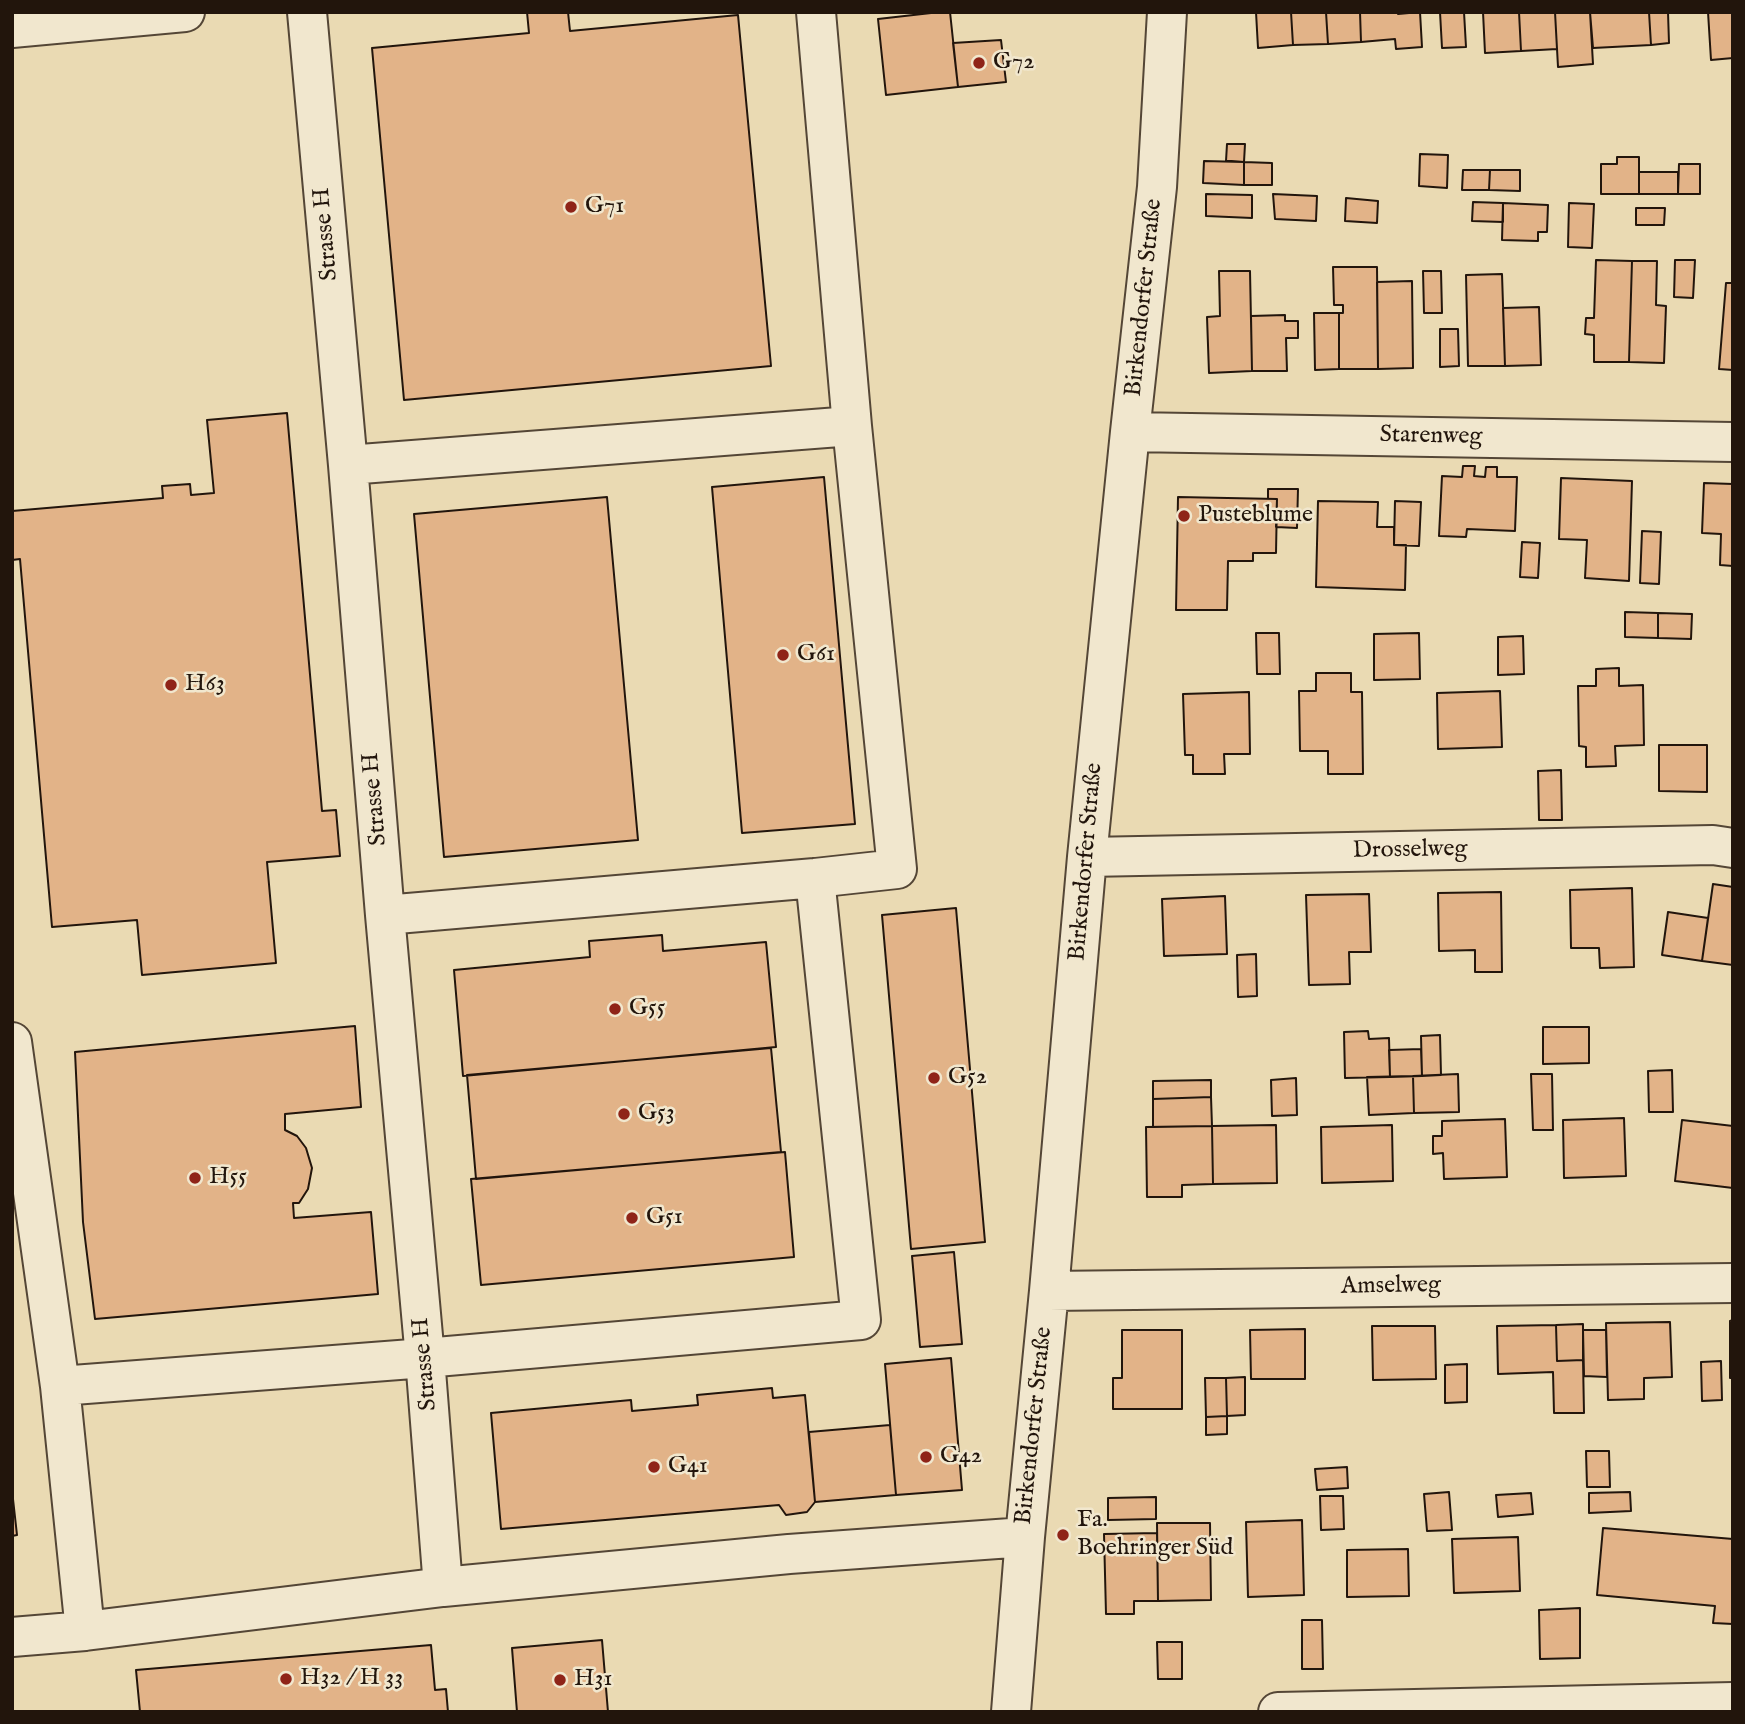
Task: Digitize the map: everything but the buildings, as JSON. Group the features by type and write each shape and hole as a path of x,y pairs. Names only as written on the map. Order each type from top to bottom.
{"street":[{"path":"12,28 185,12"},
{"name":"Strasse H","path":"307,12 443,1587"},
{"path":"385,915 897,869 852,426 816,12"},
{"name":"Birkendorfer Straße","path":"1011,1712 1087,857 1157,187 1167,12"},
{"path":"348,465 852,426"},
{"name":"Starenweg","path":"1130,432 1733,442"},
{"name":"Drosselweg","path":"1087,857 1699,845 1733,848"},
{"path":"60,1386 861,1320 815,878"},
{"path":"12,1042 60,1386 86,1631"},
{"name":"Amselweg","path":"1048,1291 1733,1283"},
{"path":"12,1637 86,1631 443,1587 789,1554 1025,1536"},
{"path":"1278,1712 1733,1702"}],"place":[{"name":"G72","path":"979,63"},
{"name":"G71","path":"571,207"},
{"name":"Pusteblume","path":"1184,516"},
{"name":"G61","path":"783,655"},
{"name":"H63","path":"171,685"},
{"name":"G55","path":"615,1009"},
{"name":"G52","path":"934,1078"},
{"name":"G53","path":"624,1114"},
{"name":"H55","path":"195,1178"},
{"name":"G51","path":"632,1218"},
{"name":"G42","path":"926,1457"},
{"name":"G41","path":"654,1467"},
{"name":"Fa. Boehringer Süd","path":"1063,1535"},
{"name":"H32 / H 33","path":"286,1679"},
{"name":"H31","path":"560,1680"}]}
